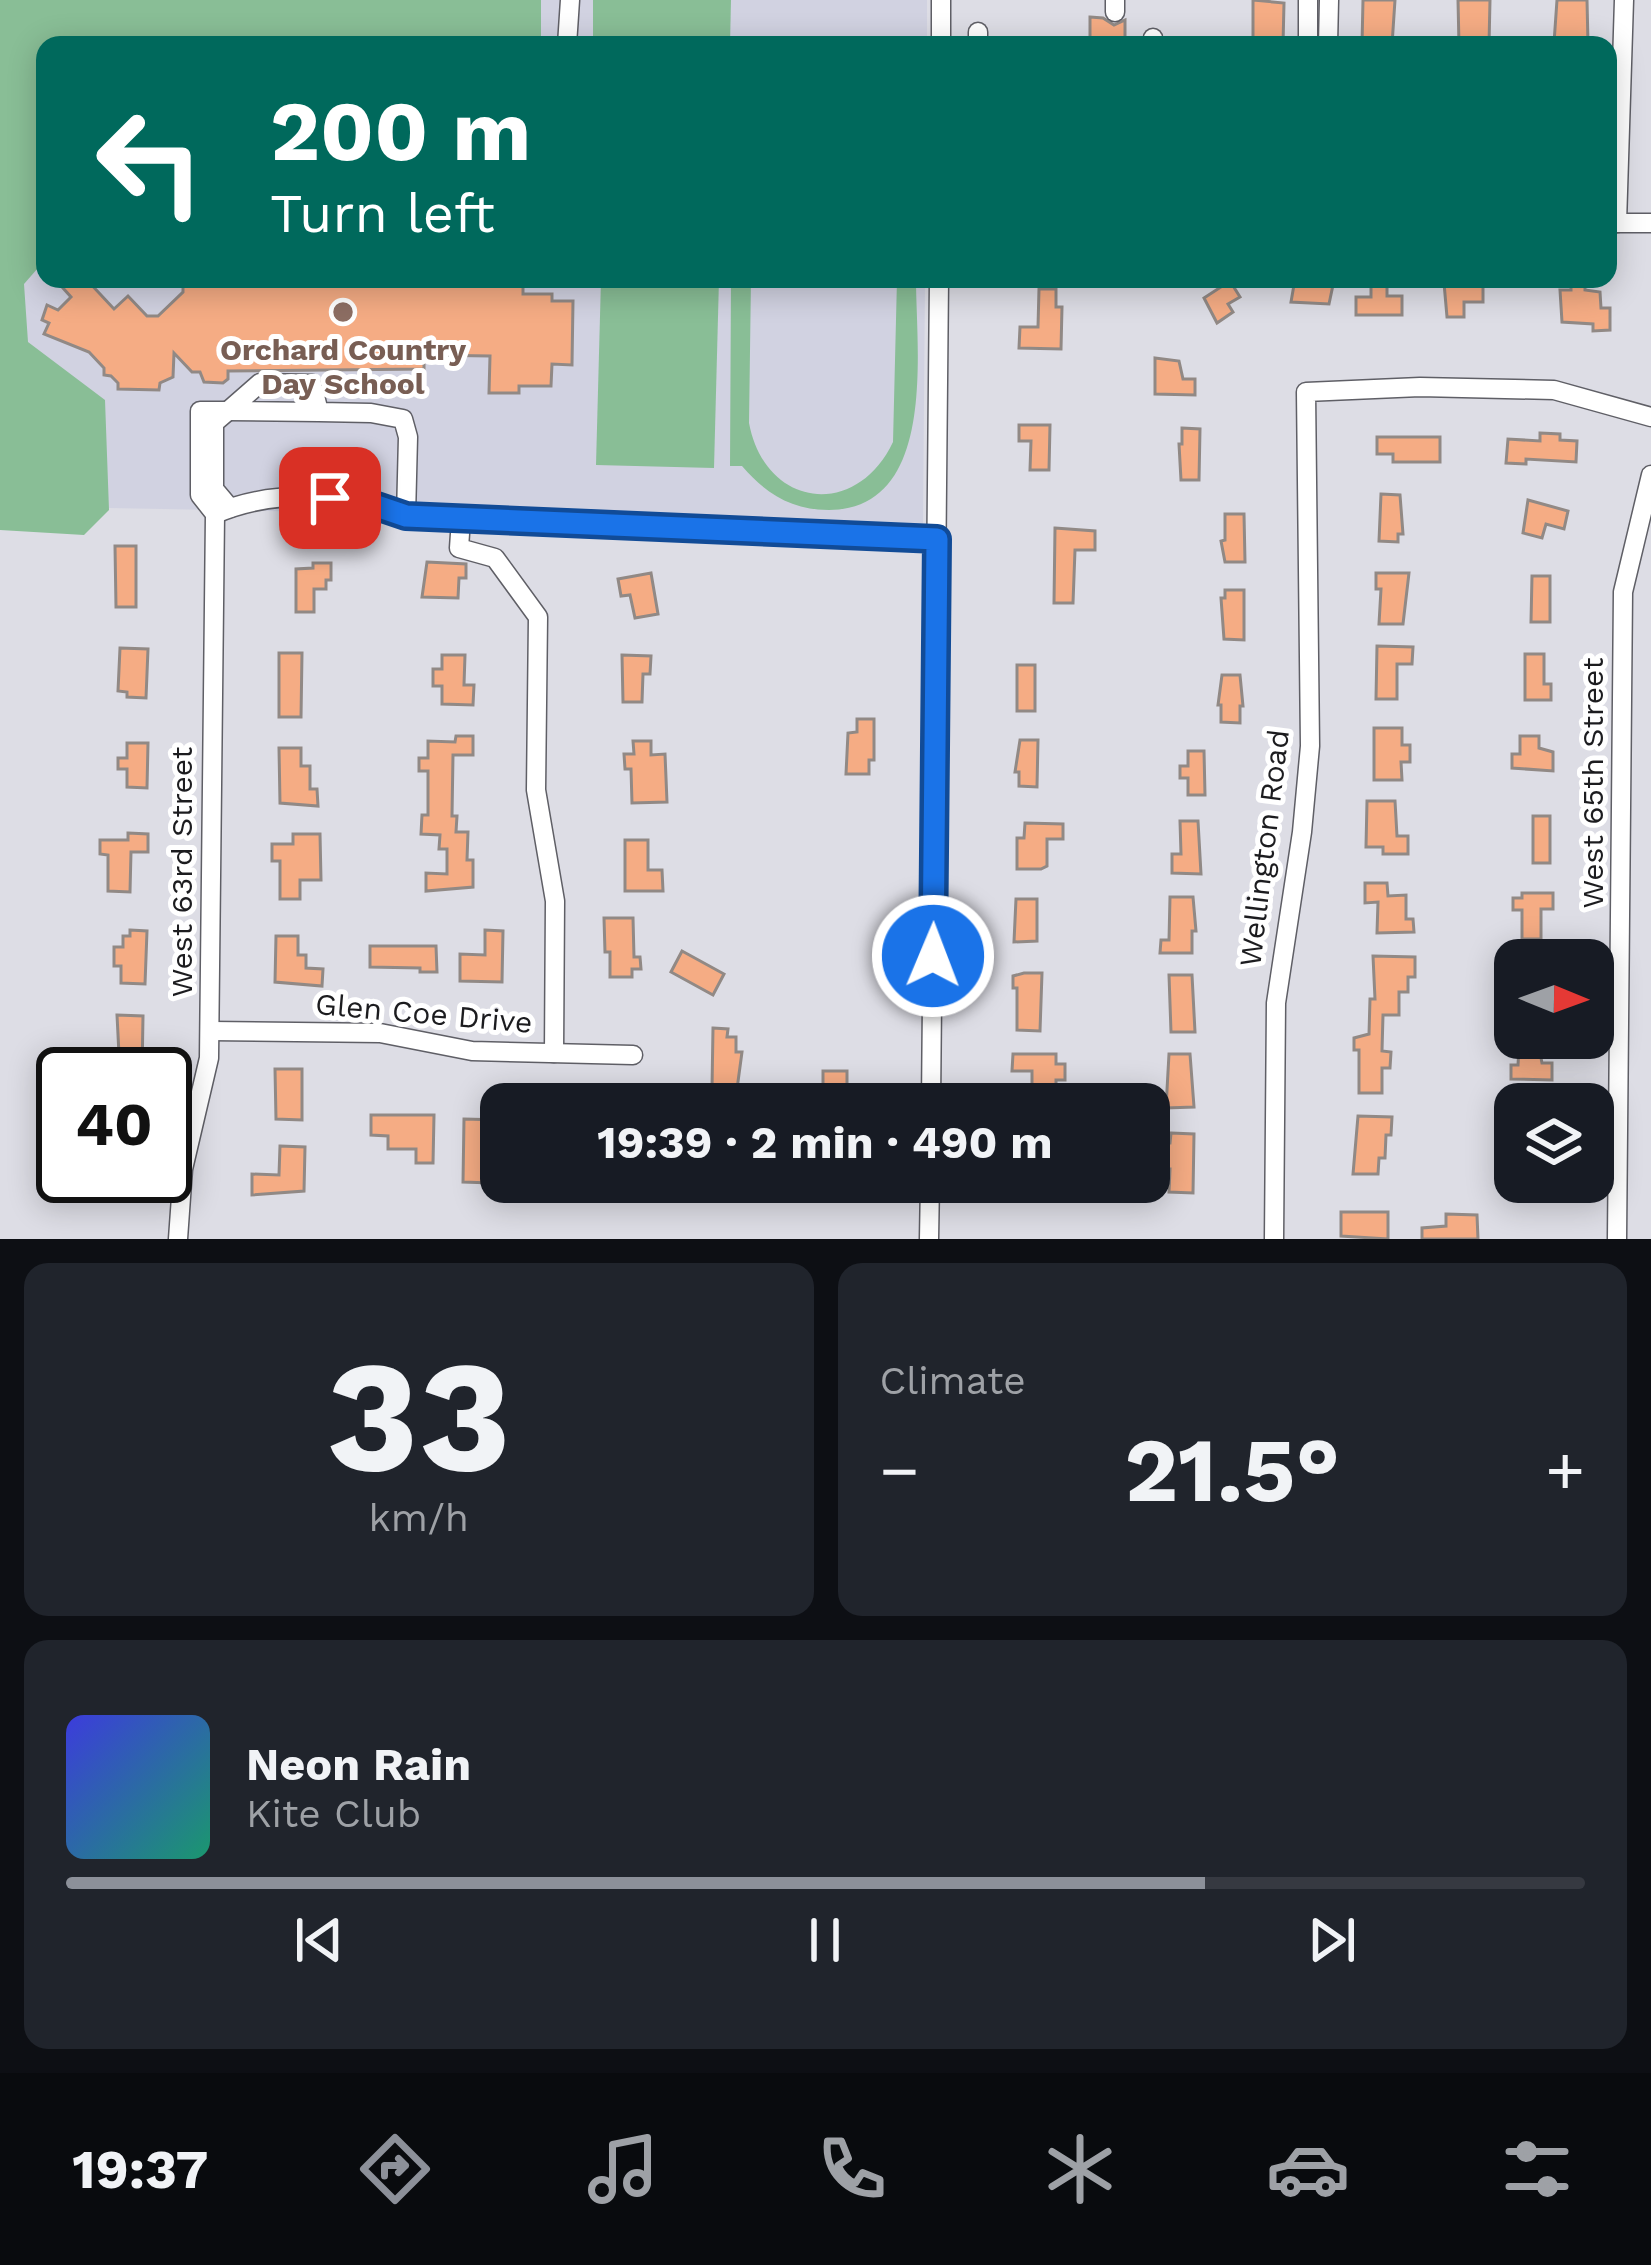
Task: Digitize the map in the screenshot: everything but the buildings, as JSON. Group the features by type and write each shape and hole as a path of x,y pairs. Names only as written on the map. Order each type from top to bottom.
{"street":[{"path":"568,36 570,0"},
{"path":"941,0 941,36"},
{"path":"1308,0 1308,36"},
{"path":"1328,36 1329,0"},
{"path":"1617,130 1624,0"},
{"path":"1617,223 1651,223"},
{"path":"931,1083 939,288"},
{"path":"222,511 214,489 214,423 260,383 312,384 319,412"},
{"name":"Wellington Road","path":"1274,1239 1276,1003 1310,746 1306,392 1420,387 1554,390 1651,417"},
{"path":"406,516 408,436 404,419 371,412 200,411 200,495 222,511 301,495 359,500 406,516 937,539"},
{"name":"West 65th Street","path":"1618,1239 1623,592 1651,475"},
{"name":"West 63rd Street","path":"178,1239 182,1178 209,1058 213,574 222,511"},
{"path":"461,519 459,548 495,558 538,617 536,790 555,901 554,1054"},
{"name":"Glen Coe Drive","path":"210,1031 380,1033 472,1051 634,1055"},
{"path":"929,1239 930,1203"}],"shaded area":[{"path":"0,0 927,0 927,36 36,36 36,288 925,288 923,523 0,506"}],"green space":[{"path":"0,0 541,0 541,36 36,36 36,270 24,284 28,342 105,400 109,510 84,535 0,530"},
{"path":"593,0 731,0 730,36 593,36"},
{"path":"601,288 719,288 714,468 596,465"},
{"path":"731,288 751,288 749,423 758,451 773,473 813,494 835,493 857,484 877,467 893,442 897,288 916,288 913,421 904,455 889,483 864,503 829,510 792,503 770,492 742,466 730,466"}],"place":[{"name":"Orchard Country Day School","path":"343,312"}],"route":[{"path":"330,498 359,500 406,516 937,539 933,956"}]}
